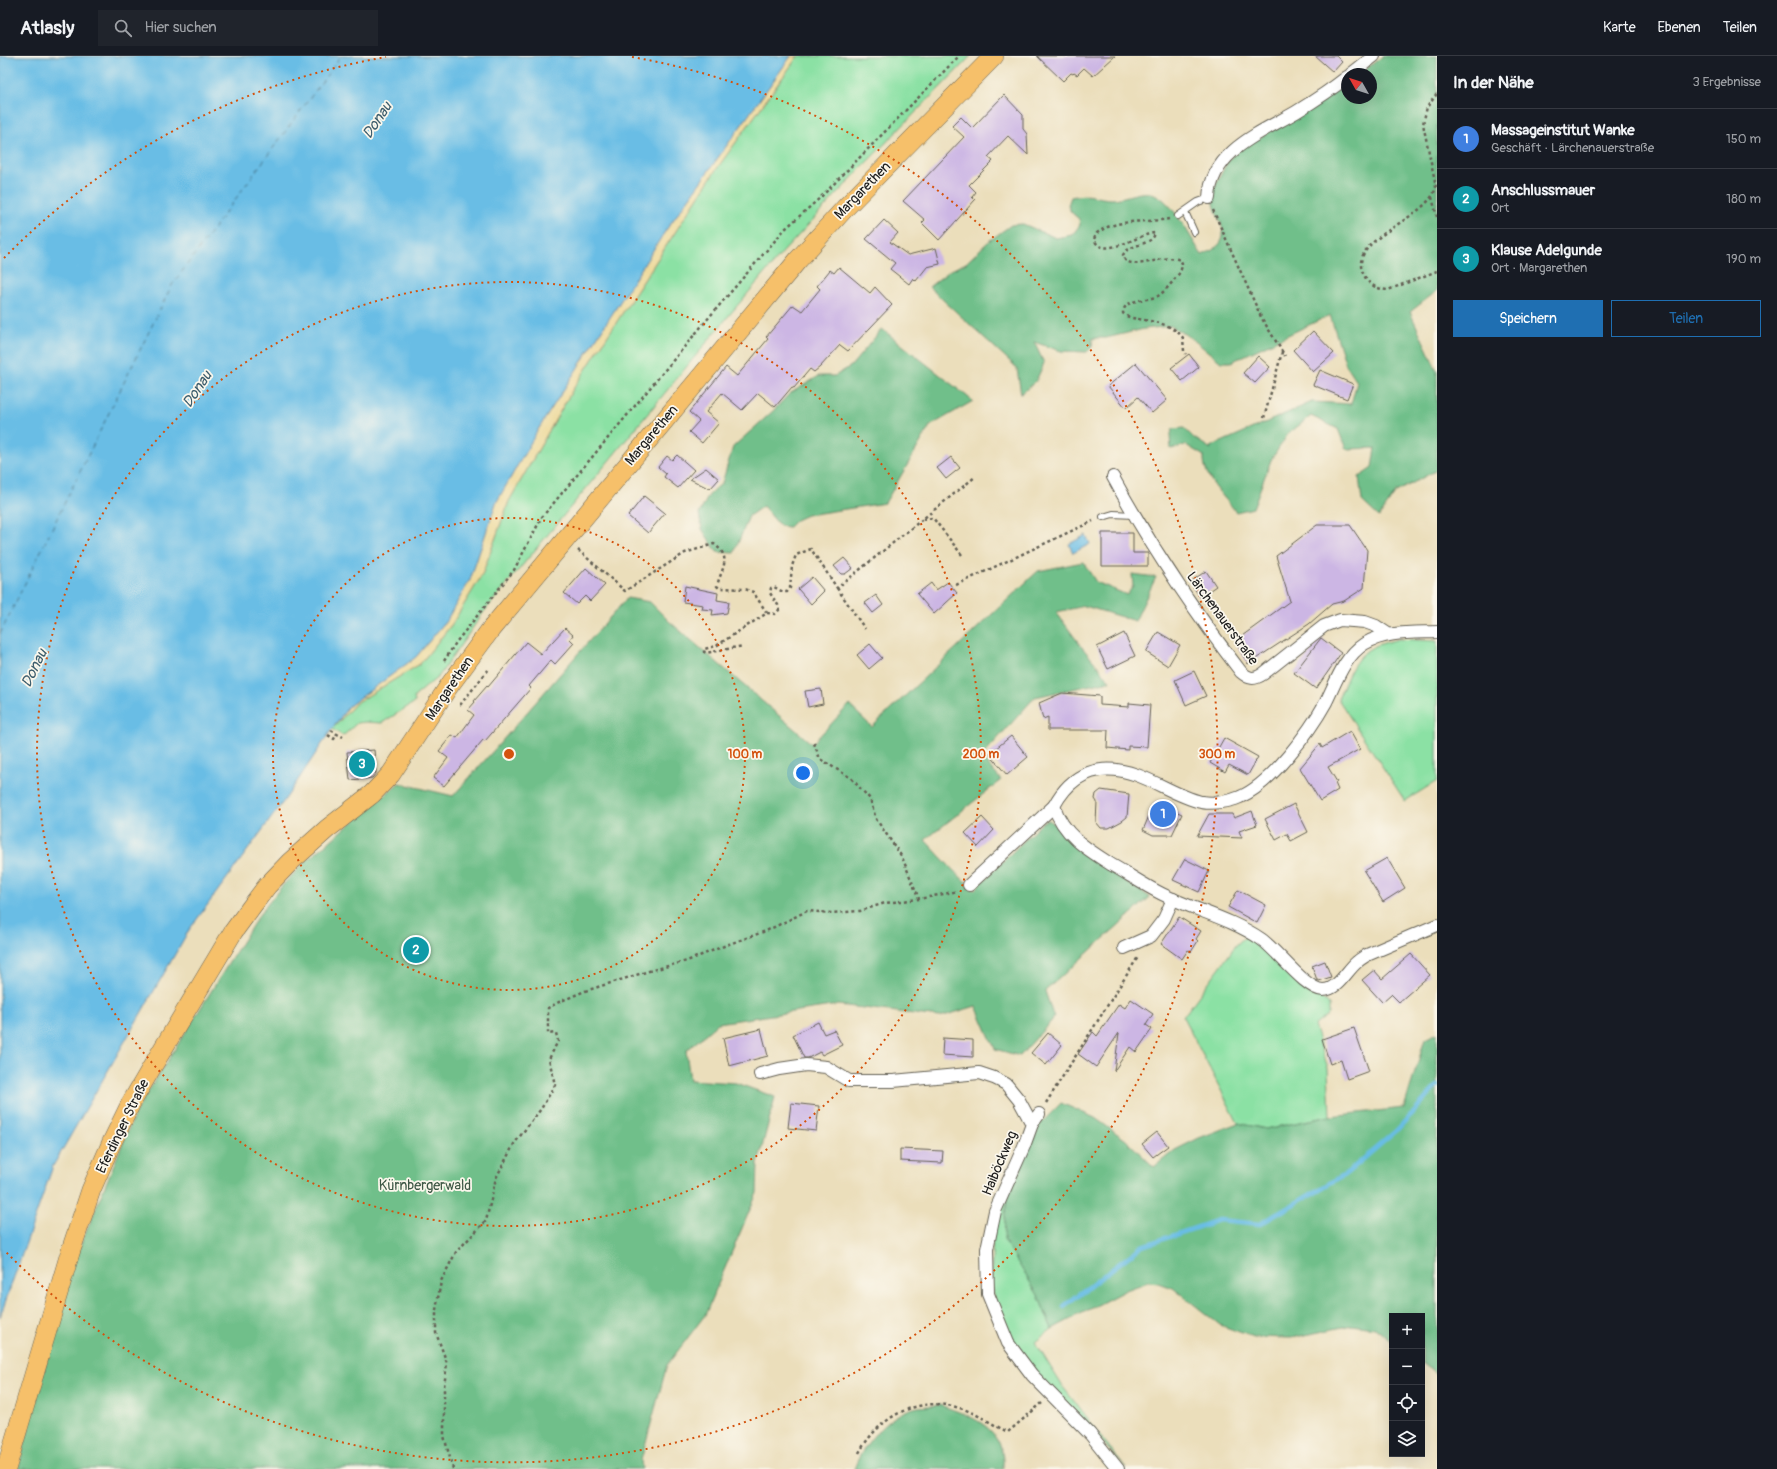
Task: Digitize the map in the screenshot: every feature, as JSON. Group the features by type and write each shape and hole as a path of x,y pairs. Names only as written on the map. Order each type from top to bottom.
{"main road":[{"name":"Margarethen","path":"327,829 372,794 391,774 449,686 491,629 784,276 846,207 994,56"},
{"name":"Eferdinger Straße","path":"6,1469 86,1204 111,1144 131,1103 233,932 267,886 290,862 327,829"}],"street":[{"path":"1359,68 1374,56"},
{"path":"1209,198 1211,184 1216,172 1233,150 1251,137 1311,103 1341,81"},
{"name":"Lärchenauerstraße","path":"1113,477 1134,514 1220,644 1241,672 1248,678 1258,677 1263,674 1324,626 1340,620 1365,622 1376,626 1388,634"},
{"path":"969,885 1054,806 1065,788 1074,779 1083,774 1098,770 1120,770 1138,775 1181,795 1202,802 1221,802 1240,797 1255,788 1271,774 1304,735 1318,716 1343,667 1351,655 1363,645 1388,634 1437,632"},
{"path":"1054,806 1061,822 1074,838 1086,849 1151,888 1220,918 1260,939 1275,950 1305,982 1314,988 1324,990 1333,987 1357,962 1367,955 1437,925"},
{"path":"1124,948 1145,939 1157,929 1164,919 1172,898"},
{"name":"Haiböckweg","path":"760,1074 779,1069 806,1065 826,1067 849,1081 893,1081 979,1073 1006,1084 1020,1100 1032,1124 1024,1146 995,1211 987,1249 988,1294 1008,1343 1032,1375 1090,1434 1118,1469"},
{"path":"1032,1124 1039,1114"}],"lane":[{"path":"1178,216 1198,202 1209,198"},
{"path":"1185,212 1194,232"},
{"path":"1103,517 1113,514 1134,514"}],"path":[{"path":"442,665 457,641 514,570 542,517 711,315 785,229 821,197 959,56"},
{"path":"1437,94 1427,107 1423,124 1436,186 1435,192 1432,197 1414,213 1369,244 1360,263 1362,273 1367,281 1380,290 1388,290 1437,271"},
{"path":"1432,197 1437,217"},
{"path":"1209,198 1226,242 1258,311 1282,352 1286,356"},
{"path":"1178,216 1167,220 1139,221 1109,227 1097,233 1094,239 1101,247 1111,248 1155,233 1154,236 1148,241 1126,250 1123,255 1125,260 1136,264 1166,258 1180,260 1182,263 1181,270 1162,293 1152,298 1127,304 1123,313 1127,317 1156,322 1171,328 1183,338 1186,354"},
{"path":"1264,418 1282,352"},
{"path":"837,588 975,477"},
{"path":"956,585 1103,517"},
{"path":"923,519 933,518 962,555"},
{"path":"574,546 625,591 684,553 714,544 722,553 725,564 717,586 719,588 745,588 753,592 767,613"},
{"path":"743,646 706,653 704,652 704,649 719,644 767,613 775,614 778,610 778,605 770,593 771,588 774,587 783,592 787,592 790,588 792,566 796,555 811,549 865,629"},
{"path":"460,705 489,669"},
{"path":"331,730 343,737"},
{"path":"328,736 334,739 337,734"},
{"path":"814,743 820,759 851,778 870,799 876,819 902,857 919,899"},
{"path":"453,1469 444,1436 444,1387 447,1363 436,1332 436,1310 441,1281 456,1252 486,1221 496,1178 514,1144 540,1109 555,1084 549,1059 558,1040 556,1033 548,1034 548,1008 585,992 649,970 687,961 766,931 807,911 832,913 860,911 885,903 950,894 969,885"},
{"path":"1039,1114 1143,949 1145,939"},
{"path":"859,1453 865,1442 878,1428 892,1417 908,1409 936,1403 956,1407 1008,1432 1051,1394"}],"green space":[{"path":"798,56 971,56 861,168 783,252 483,613 439,676 414,697 415,702 382,723 357,723 343,736 332,729 356,703 420,664 452,624 482,575 509,501 573,389 713,174"},
{"path":"1383,56 1437,56 1437,291 1410,312 1437,371 1437,470 1396,492 1379,517 1362,501 1359,477 1372,468 1375,448 1346,449 1338,429 1311,416 1288,434 1271,460 1253,508 1236,512 1210,479 1204,456 1186,445 1171,449 1170,436 1173,429 1184,428 1194,438 1211,449 1210,447 1312,402 1351,404 1357,382 1346,365 1330,315 1231,362 1221,362 1191,338 1171,326 1144,329 1106,338 1093,338 1092,347 1087,352 1061,351 1034,342 1044,363 1036,381 1021,394 1017,369 1014,365 929,287 949,271 966,263 989,241 1011,225 1023,224 1056,238 1072,235 1080,225 1079,219 1071,212 1068,205 1071,197 1084,195 1113,199 1141,193 1150,193 1158,196 1172,209 1202,255 1215,248 1222,241 1223,233 1214,205 1213,195 1216,184 1231,157 1341,87 1341,104 1377,104 1377,68 1367,68"},
{"path":"882,329 973,401 930,426 885,503 807,515 796,520 789,527 780,526 763,506 749,516 734,553 717,552 702,529 699,514 709,495 722,483 733,447 773,411 789,394 819,376 835,376 851,366"},
{"name":"Kürnbergerwald","path":"1083,562 1096,582 1127,595 1133,586 1132,574 1156,577 1135,621 1085,606 1056,612 1081,646 1110,681 1035,697 981,757 1001,780 925,840 974,890 1043,822 1048,820 1055,824 1079,851 1150,897 1045,991 1054,1018 1020,1056 995,1049 976,1006 940,1017 838,1005 718,1023 686,1051 690,1080 736,1083 775,1097 758,1163 757,1193 705,1315 667,1365 641,1460 642,1469 18,1469 69,1273 136,1111 259,915 282,886 304,863 399,783 453,796 627,598 650,602 670,622 812,744 849,705 872,727 1038,571"},
{"path":"1399,639 1437,641 1437,781 1405,801 1338,699 1352,668 1364,653 1376,646"},
{"path":"1246,936 1256,940 1329,1005 1329,1014 1314,1026 1328,1068 1330,1116 1266,1129 1238,1123 1183,1017 1237,944"},
{"path":"1437,1033 1437,1374 1425,1365 1425,1313 1389,1313 1389,1339 1375,1328 1352,1325 1291,1338 1253,1337 1220,1325 1173,1288 1159,1283 1148,1282 1126,1290 1052,1329 1038,1295 1004,1240 1005,1213 1012,1177 1036,1128 1061,1103 1095,1118 1126,1140 1154,1167 1175,1150 1199,1138 1238,1123 1266,1129 1330,1116 1404,1108 1425,1039"},
{"path":"1012,1177 1004,1240 1038,1295 1052,1329 1035,1342 1063,1387 1126,1469 1093,1431 1035,1372 1014,1344 998,1313 991,1282 993,1234"},
{"path":"940,1405 975,1419 993,1433 999,1443 1003,1455 1003,1469 854,1469 858,1459 871,1439 897,1415 918,1407"}],"sand":[{"path":"791,56 798,56 713,174 573,389 509,501 482,575 452,624 420,664 356,703 332,729 349,706 416,657 446,621 470,580 496,503 539,428 666,230"}],"water":[{"name":"Donau","path":"0,56 791,56 666,230 539,428 496,503 470,580 446,621 416,657 349,706 286,798 189,930 53,1166 0,1317"},
{"path":"1086,535 1090,544 1073,553 1069,544"}],"building":[{"path":"1037,56 1115,56 1093,76 1084,68 1077,75 1071,73 1063,81"},
{"path":"1315,56 1336,56 1342,62 1333,72"},
{"path":"1004,95 1023,115 1023,129 1027,134 1028,155 1008,136 988,157 993,161 969,185 976,192 972,197 975,200 939,240 922,223 925,220 903,201 964,137 952,126 961,117 972,128"},
{"path":"884,220 898,233 890,242 908,255 936,248 940,264 927,267 916,281 913,278 909,284 890,269 895,263 866,239"},
{"path":"839,267 870,293 875,287 892,305 848,351 840,345 814,372 810,369 775,407 758,393 742,410 722,393 706,412 719,423 702,443 689,432 699,421 689,412 726,367 737,376 768,339 766,337 793,305 802,311 820,289 817,286 830,270 834,273"},
{"path":"1313,331 1334,353 1313,372 1293,350"},
{"path":"1189,354 1199,367 1182,381 1171,368"},
{"path":"1258,356 1270,367 1255,383 1243,373"},
{"path":"1136,363 1167,400 1152,413 1138,397 1126,408 1108,386"},
{"path":"1320,370 1353,384 1347,399 1313,385"},
{"path":"677,455 694,470 678,488 664,477 666,474 658,467 667,456 672,460"},
{"path":"951,457 960,468 946,479 937,468"},
{"path":"706,468 719,479 710,489 690,479"},
{"path":"644,496 665,513 648,533 628,516"},
{"path":"1317,525 1350,525 1367,550 1364,588 1344,601 1332,604 1309,624 1248,664 1235,641 1290,601 1276,556"},
{"path":"1102,533 1133,533 1133,553 1148,553 1148,566 1102,566"},
{"path":"844,558 853,568 845,574 841,574 834,566"},
{"path":"586,568 605,585 590,601 585,596 577,604 564,593"},
{"path":"1206,571 1216,586 1200,597 1190,582"},
{"path":"812,577 824,591 811,604 798,589"},
{"path":"948,582 957,593 934,614 917,594 931,583 936,590"},
{"path":"685,586 718,593 717,600 729,602 727,613 712,615 713,610 702,609 703,605 683,602"},
{"path":"876,595 883,605 873,613 865,603"},
{"path":"565,628 573,635 570,639 574,643 555,664 551,660 529,686 531,688 485,741 483,740 444,786 433,778 448,758 439,751 452,735 457,738 474,715 468,710 487,686 488,687 526,642 541,654"},
{"path":"1158,632 1180,645 1168,666 1146,652"},
{"path":"1124,633 1135,656 1108,669 1097,647"},
{"path":"1321,638 1341,653 1316,689 1294,673"},
{"path":"870,644 882,658 869,669 857,655"},
{"path":"1194,671 1206,696 1186,705 1175,680"},
{"path":"821,689 823,704 808,707 805,691"},
{"path":"1062,693 1100,696 1100,705 1129,707 1129,703 1150,705 1147,747 1128,746 1128,750 1107,748 1108,730 1048,730 1048,717 1043,719 1039,703"},
{"path":"1350,731 1360,749 1328,767 1337,782 1335,783 1338,790 1320,801 1300,768 1320,744 1322,748"},
{"path":"1011,736 1028,757 1007,775 989,754"},
{"path":"1224,738 1258,757 1248,775 1229,765 1225,772 1210,763"},
{"path":"374,750 376,773 372,778 350,780 347,752"},
{"path":"1101,790 1129,794 1127,817 1109,828 1101,828 1096,822 1097,802 1095,799 1096,794"},
{"path":"1155,802 1182,814 1172,835 1153,835 1143,830"},
{"path":"1294,804 1308,832 1291,841 1287,834 1276,840 1265,819"},
{"path":"1252,811 1257,825 1239,831 1242,838 1197,836 1209,814 1232,814 1234,818"},
{"path":"982,817 994,830 978,847 965,833"},
{"path":"1387,858 1405,888 1383,902 1364,871"},
{"path":"1185,859 1209,871 1199,892 1173,880"},
{"path":"1238,890 1266,905 1257,923 1228,907"},
{"path":"1179,917 1201,931 1196,939 1198,941 1191,952 1188,950 1182,959 1161,944"},
{"path":"1411,954 1430,975 1399,1002 1391,994 1382,1002 1362,980 1374,970 1382,979"},
{"path":"1325,961 1331,977 1319,981 1317,980 1312,966"},
{"path":"1131,999 1153,1014 1146,1025 1152,1029 1136,1052 1130,1047 1114,1071 1119,1033 1096,1067 1078,1054 1093,1032 1097,1036 1119,1004 1125,1008"},
{"path":"818,1022 824,1034 834,1030 842,1045 822,1055 820,1052 808,1058 804,1058 793,1035"},
{"path":"1354,1028 1369,1071 1347,1079 1341,1060 1330,1064 1322,1039"},
{"path":"761,1029 768,1056 729,1066 723,1038"},
{"path":"1048,1033 1062,1045 1046,1065 1031,1053"},
{"path":"943,1038 973,1040 973,1057 942,1055"},
{"path":"791,1103 819,1106 816,1131 788,1128"},
{"path":"1157,1132 1168,1146 1153,1157 1142,1144"},
{"path":"900,1149 943,1151 942,1163 900,1161"}],"waterway":[{"path":"1064,1306 1142,1246 1219,1220 1260,1224 1347,1173 1396,1131 1437,1086"}],"ferry route":[{"path":"0,634 172,285 341,56"}],"place":[{"name":"Klause Adelgunde","path":"362,764"},
{"name":"Massageinstitut Wanke","path":"1163,814"},
{"name":"Anschlussmauer","path":"416,950"}]}
